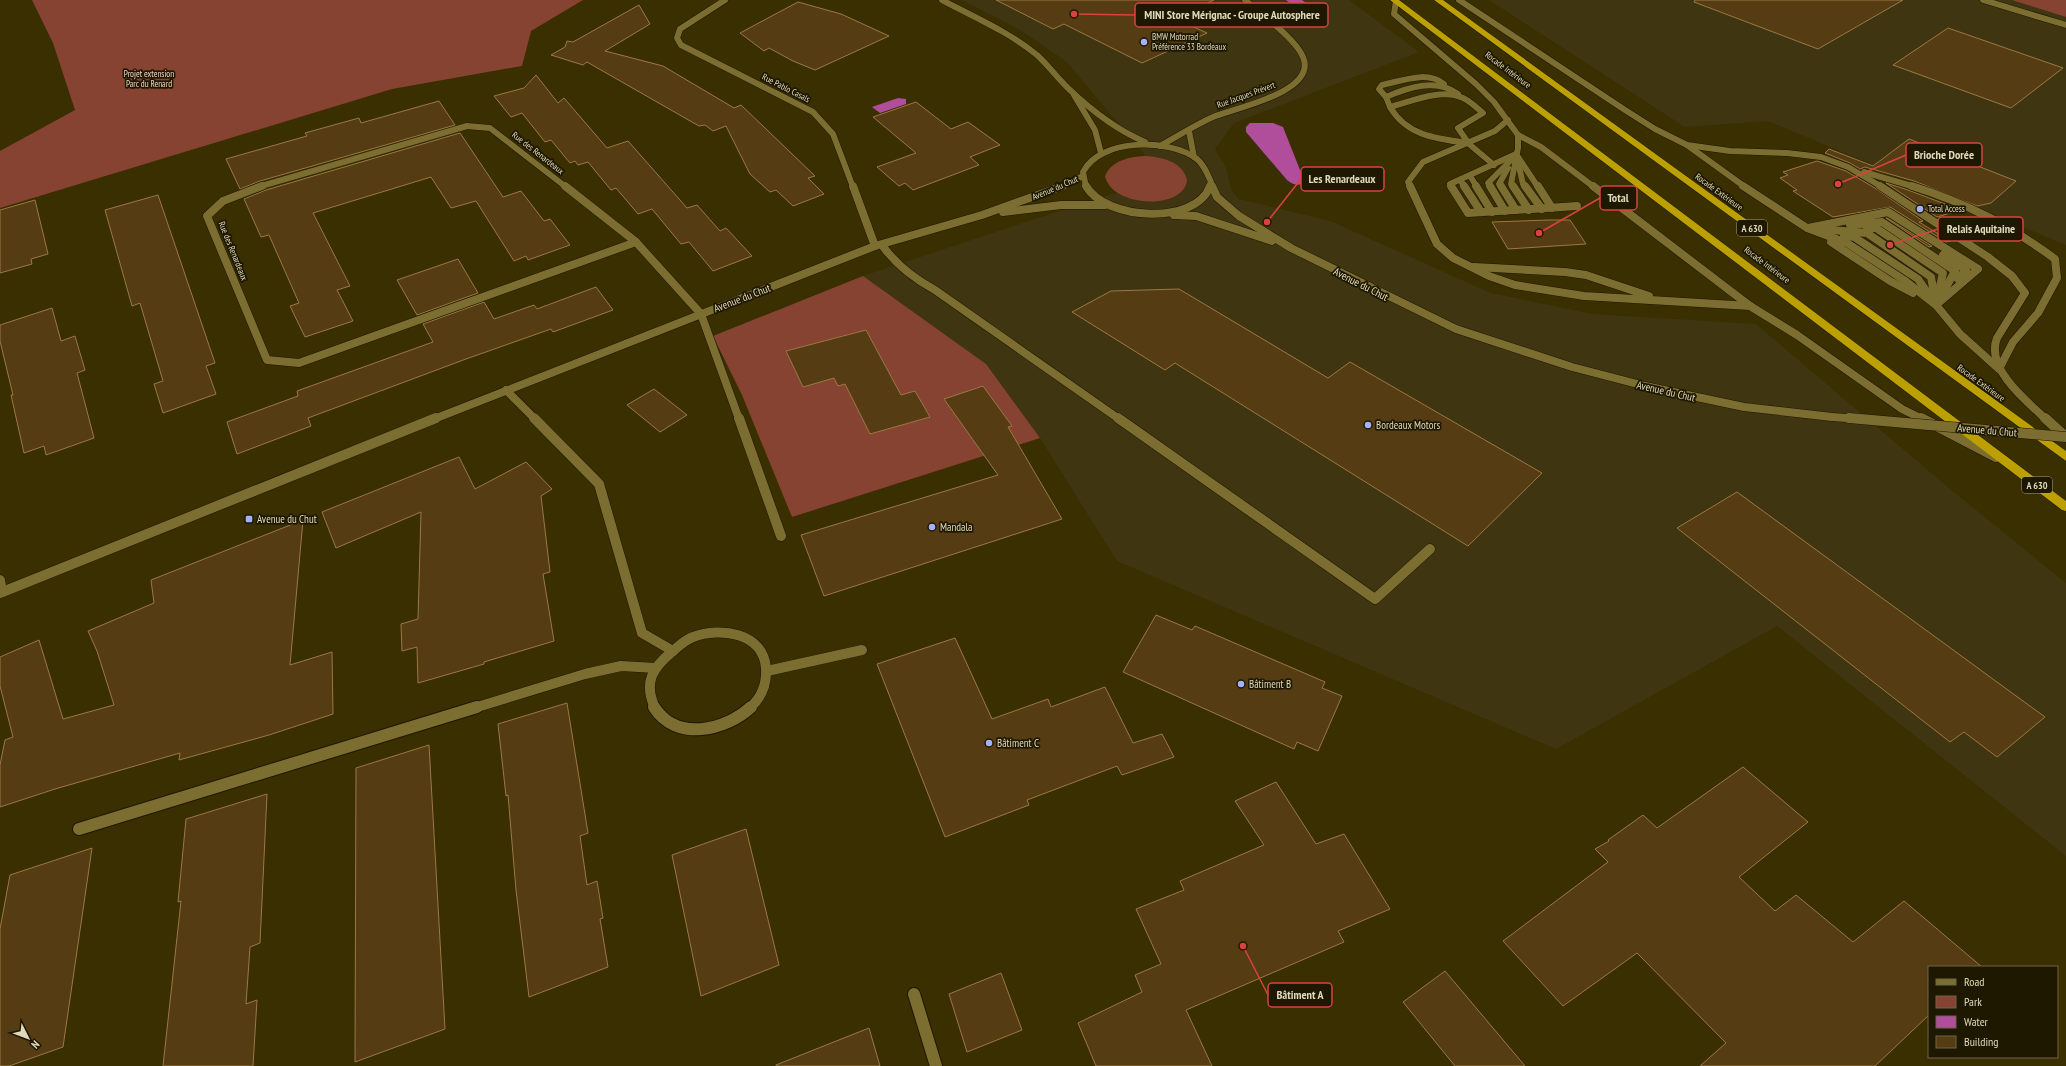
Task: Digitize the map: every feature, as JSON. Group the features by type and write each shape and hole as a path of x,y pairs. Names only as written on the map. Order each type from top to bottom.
{"highway":[{"name":"Rocade Intérieure","path":"1395,0 2066,507"},
{"name":"Rocade Extérieure","path":"1438,0 2066,457"}],"street":[{"name":"Rue Pablo Casals","path":"725,0 680,29 677,38 681,45 813,112 833,134 878,246 910,277 940,294 1375,599 1430,548"},
{"path":"942,0 1009,35 1048,65 1070,90 1098,136 1101,144 1101,153"},
{"name":"Rue Jacques Prévert","path":"1156,145 1188,131 1199,123 1213,117 1280,94 1294,85 1304,73 1304,58 1297,46 1245,0"},
{"path":"1395,0 1394,14 1476,84 1508,120 1518,135 1541,147 1750,306 1797,335 1902,409 2009,464"},
{"path":"1459,0 1514,38 1625,110 1655,129 1687,145 1716,168 1807,228 1890,281 1936,305"},
{"path":"1983,0 2066,25"},
{"path":"1468,143 1432,137 1404,126 1393,114 1386,97 1379,89 1382,85 1426,76 1437,78 1483,113 1458,128 1468,143 1494,165"},
{"path":"1386,97 1397,92 1435,84 1447,86"},
{"path":"1070,90 1133,138 1179,150 1204,165 1210,174 1211,184 1207,194 1197,203 1182,210 1164,214 1143,215 1123,212 1094,198 1086,189 1083,176 1089,162 1101,153 1116,148 1134,145 1156,145"},
{"path":"1390,107 1420,98 1448,94 1462,98"},
{"path":"1508,120 1495,131 1423,162 1408,182 1438,244 1453,258 1489,276 1515,285 1547,291 1584,296 1750,306"},
{"name":"Rue des Renardeaux","path":"636,242 299,363 267,360 207,216 222,201 256,188 467,126 490,128 636,242 701,314"},
{"path":"1188,131 1194,158"},
{"path":"1518,135 1518,148 1511,184 1529,210"},
{"path":"1687,145 1730,151 1787,153 1821,157 1935,194 1990,216 2024,236 2055,259 2057,278 2038,312 2013,342 2000,370"},
{"path":"1516,154 1450,184 1468,213 1577,206"},
{"path":"1516,154 1552,208"},
{"path":"1516,154 1523,184 1542,209"},
{"path":"1516,154 1499,184 1516,210"},
{"path":"1505,211 1488,184 1516,154"},
{"path":"1848,167 1898,197 1982,253 2012,276 2025,293 2018,307 2000,330 1993,347 2000,370"},
{"name":"Avenue du Chut","path":"1,592 506,390 701,314 878,246 982,215 1069,184 1083,176"},
{"path":"1470,176 1492,212"},
{"path":"1460,180 1481,212"},
{"name":"Avenue du Chut","path":"1211,184 1217,197 1239,216 1291,248 1414,310 1456,329 1572,367 1688,396 1744,407 1832,417 2066,437"},
{"name":"Avenue du Chut","path":"982,215 1061,204 1106,205"},
{"path":"1807,228 1888,212 1978,269 1936,305"},
{"name":"Avenue du Chut","path":"1164,214 1196,216 1291,248"},
{"path":"1807,228 1886,217 1966,270 1936,305"},
{"path":"1807,228 1882,222 1955,271 1936,305"},
{"path":"1807,228 1854,237 1918,279 1936,305 1960,334 2000,370 2014,390 2066,437"},
{"path":"1807,228 1867,233 1931,277 1936,305"},
{"path":"1807,228 1876,228 1943,273 1936,305"},
{"path":"1470,267 1565,272 1586,275 1662,301"},
{"path":"701,314 781,536"},
{"path":"506,390 599,484 642,633 673,651"},
{"path":"0,580 1,592"},
{"path":"724,632 741,636 755,644 764,656 767,671 765,686 756,702 742,715 724,725 703,730 683,728 666,721 654,710 649,695 650,679 658,663 673,651 687,639 706,633 724,632"},
{"path":"767,671 862,650"},
{"path":"79,829 585,674 621,666 656,668"},
{"path":"914,994 936,1066"}],"shaded area":[{"path":"962,0 1349,0 1419,52 1234,123 1215,149 1226,167 1231,190 1239,199 1330,221 1491,293 1592,314 1756,324 1950,489 2066,583 2066,856 1777,626 1556,749 1117,561 1040,438 986,364 863,276 1132,188 1154,166 1067,62 1020,30"},
{"path":"1489,0 2066,0 2066,245 1768,121 1685,127"}],"green space":[{"name":"Projet extension Parc du Renard","path":"32,0 583,0 531,31 522,66 392,89 0,208 0,151 75,110 53,43"},
{"path":"2012,0 2066,0 2066,17"},
{"path":"1145,156 1165,159 1182,169 1187,181 1182,191 1173,197 1160,201 1146,201 1132,199 1120,194 1110,186 1105,176 1112,166 1122,160"},
{"path":"863,276 986,364 1040,438 792,517 742,395 713,336"}],"water":[{"path":"1286,0 1302,0 1316,11 1302,13"},
{"path":"898,98 906,99 906,104 880,113 872,107"},
{"path":"1250,123 1273,123 1283,127 1300,170 1306,178 1305,183 1296,184 1287,180 1246,132 1246,127"}],"building":[{"path":"996,0 1214,0 1174,18 1207,33 1142,63 1064,24 1053,29"},
{"path":"1695,0 1903,0 1818,49 1694,2"},
{"path":"798,2 841,14 889,36 815,70 793,61 769,48 764,51 740,33"},
{"path":"639,5 650,24 605,51 663,66 734,108 741,105 815,176 808,178 824,194 793,206 776,190 770,192 750,174 726,126 713,131 705,125 699,126 587,62 583,65 551,55 565,47 567,41 573,42"},
{"path":"1948,28 2063,68 2011,108 1893,65"},
{"path":"536,75 558,103 564,98 607,148 628,141 687,208 697,205 720,231 726,228 752,256 713,271 689,242 681,244 652,209 638,214 616,188 611,190 588,162 578,165 575,161 570,163 551,140 545,142 522,113 511,117 494,96 524,88"},
{"path":"439,101 455,125 260,181 240,189 226,159 307,136 305,133 359,118 361,123"},
{"path":"916,102 951,129 968,122 1000,145 970,157 979,165 913,190 905,183 899,186 877,167 916,153 873,117"},
{"path":"460,133 503,197 521,191 544,221 550,219 570,245 528,260 526,256 514,261 476,201 451,208 431,177 313,213 350,286 337,290 353,321 305,337 290,306 299,303 269,235 261,237 244,199 266,190"},
{"path":"1909,139 2016,181 1991,203 1977,206 1914,181 1865,167 1860,169 1850,163 1825,153 1829,149 1873,166"},
{"path":"1817,161 1846,171 1875,188 1923,221 1919,222 1950,241 1946,242 1890,207 1833,217 1793,191 1797,190 1780,178 1788,175 1783,172"},
{"path":"1886,183 1908,190 1961,210 1937,217"},
{"path":"158,195 215,363 206,366 216,394 163,413 154,384 163,381 140,303 132,306 105,210"},
{"path":"35,200 48,254 31,259 32,264 0,273 0,210"},
{"path":"1887,218 1932,246 1929,247"},
{"path":"1570,220 1586,244 1508,249 1492,222"},
{"path":"458,259 478,293 417,315 397,280"},
{"path":"596,287 613,310 553,332 551,329 466,359 308,418 311,426 237,454 227,422 298,396 297,391 433,342 423,324 484,302 494,319 534,305 537,309"},
{"name":"Bordeaux Motors","path":"1179,289 1328,378 1350,362 1542,473 1468,546 1175,363 1165,370 1072,312 1111,291"},
{"path":"52,308 61,341 75,336 85,370 77,373 94,438 46,455 44,446 24,453 11,395 13,395 0,341 0,325"},
{"path":"866,330 901,395 915,391 930,417 870,434 845,384 838,386 834,378 803,387 786,351"},
{"name":"Mandala","path":"983,386 1012,426 1008,427 1062,519 824,596 801,535 998,475 944,399"},
{"path":"654,389 687,415 660,432 627,405"},
{"path":"459,457 475,489 526,462 552,489 541,496 550,572 543,574 554,641 484,662 484,664 418,683 417,647 402,651 401,624 418,619 421,512 336,548 322,512"},
{"path":"1737,492 2045,717 1997,757 1964,732 1950,742 1677,528"},
{"path":"303,520 290,665 332,652 333,714 269,735 179,760 180,753 55,789 0,807 0,765 5,740 13,737 0,686 0,657 39,640 63,719 114,705 97,651 88,631 154,603 151,580"},
{"name":"Bâtiment B","path":"1156,615 1192,630 1195,626 1325,682 1322,688 1342,696 1318,751 1297,742 1294,749 1123,672"},
{"name":"Bâtiment C","path":"955,638 992,719 1048,699 1051,707 1105,687 1133,743 1162,734 1174,757 1122,775 1117,766 1027,800 1029,805 945,837 877,664"},
{"path":"567,703 588,833 580,836 587,885 597,881 603,918 600,919 608,967 529,997 516,890 508,795 506,796 498,724"},
{"path":"429,745 445,1029 355,1062 356,768"},
{"path":"1743,767 1808,822 1739,877 1775,911 1796,895 1853,942 1904,901 1981,966 1928,966 1928,1016 1875,1066 1700,1066 1726,1043 1637,953 1563,1006 1503,941 1608,862 1595,849 1609,841 1608,840 1643,815 1657,828"},
{"path":"1276,782 1316,844 1344,834 1390,909 1338,931 1344,942 1186,1010 1212,1066 1096,1066 1078,1023 1142,992 1135,975 1161,964 1136,909 1184,890 1180,881 1264,845 1235,801"},
{"path":"267,794 260,943 250,947 246,1004 257,1000 253,1066 163,1066 181,901 178,902 186,819"},
{"path":"746,829 779,965 701,996 672,855"},
{"path":"92,848 63,1047 9,1066 0,1066 0,929 10,875"},
{"path":"1445,971 1525,1066 1455,1066 1403,1002"},
{"path":"1001,973 1022,1030 967,1052 949,994"},
{"path":"869,1028 880,1066 776,1066 776,1065"}],"place":[{"name":"MINI Store Mérignac - Groupe Autosphere","path":"1074,14"},
{"name":"BMW Motorrad Préférence 33 Bordeaux","path":"1144,42"},
{"name":"Brioche Dorée","path":"1838,184"},
{"name":"Total Access","path":"1920,209"},
{"name":"Les Renardeaux","path":"1267,222"},
{"name":"Total","path":"1539,233"},
{"name":"Relais Aquitaine","path":"1890,245"},
{"name":"Bordeaux Motors","path":"1368,425"},
{"name":"Avenue du Chut","path":"249,519"},
{"name":"Mandala","path":"932,527"},
{"name":"Bâtiment B","path":"1241,684"},
{"name":"Bâtiment C","path":"989,743"},
{"name":"Bâtiment A","path":"1243,946"}]}
